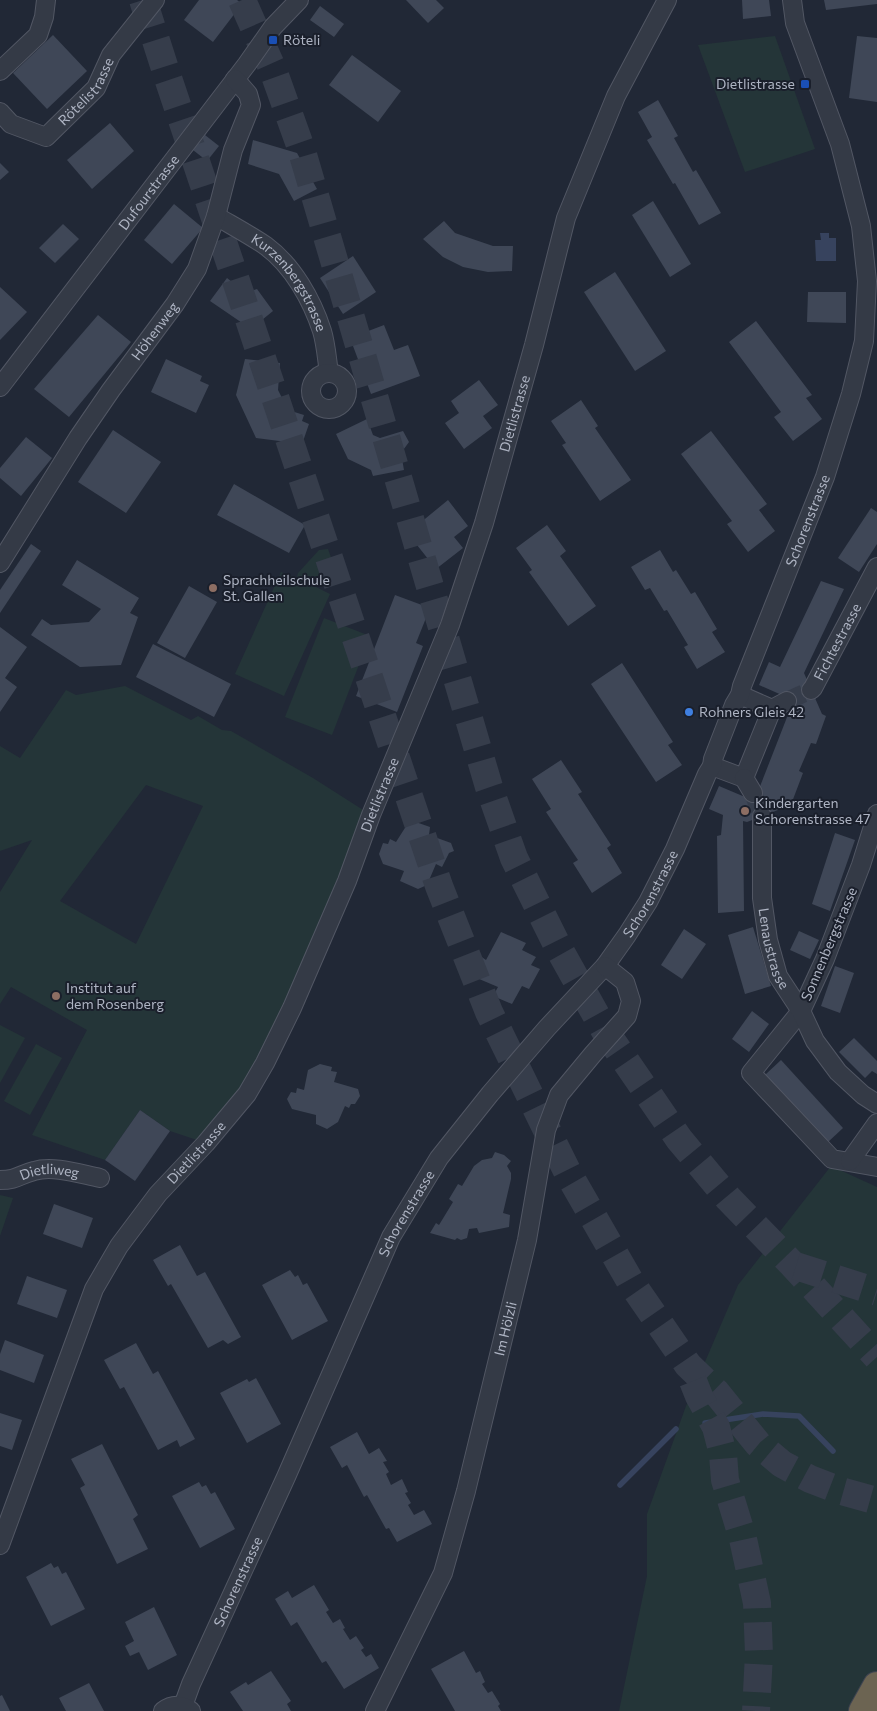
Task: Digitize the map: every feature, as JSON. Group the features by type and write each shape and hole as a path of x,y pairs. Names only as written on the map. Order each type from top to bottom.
{"highway":[{"path":"864,1711 877,1686"}],"street":[{"path":"0,71 38,35 44,17 46,0"},
{"name":"Rötelistrasse","path":"0,112 11,124 46,137 96,88 111,54 156,0"},
{"name":"Dufourstrasse","path":"0,387 273,27 299,0"},
{"name":"Dietlistrasse","path":"0,1545 94,1290 119,1246 158,1194 206,1143 247,1094 265,1063 292,1008 347,881 370,815 450,625 481,532 531,354 566,218 616,96 667,0"},
{"name":"Schorenstrasse","path":"163,1711 173,1706 187,1709 391,1237 438,1158 534,1043 605,966 648,902 675,849 712,766 825,478 851,394 864,341 867,281 862,226 840,144 795,23 792,0"},
{"name":"Höhenweg","path":"0,563 78,438 175,304 197,269 216,216 233,150 251,105 248,94 235,79"},
{"name":"Kurzenbergstrasse","path":"216,216 267,247 293,274 308,297 322,333 329,373"},
{"name":"Fichtestrasse","path":"811,690 829,661 877,567"},
{"path":"712,766 749,786 780,705 740,696"},
{"name":"Sonnenbergstrasse","path":"850,1161 832,1159 751,1073 801,1011 825,960 861,865 877,814"},
{"name":"Lenaustrasse","path":"762,816 762,898 768,940 778,976 801,1011 815,1041 838,1072 877,1104"},
{"name":"Im Hölzli","path":"375,1711 443,1573 466,1491 527,1240 546,1130 559,1095 627,1016 632,1001 625,982 605,966"},
{"path":"877,1123 850,1161 877,1166"},
{"name":"Dietliweg","path":"0,1180 14,1180 34,1170 64,1170 100,1178"}],"shaded area":[{"path":"775,36 815,149 745,172 698,45"},
{"path":"328,549 332,560 325,578 308,583 330,594 284,696 235,674 281,572 303,581 297,577 298,573 319,550"},
{"path":"324,618 370,636 332,735 285,717"},
{"path":"125,686 191,720 198,716 222,730 231,731 313,778 371,815 292,1008 206,1143 170,1131 140,1110 105,1160 32,1135 87,1030 11,987 0,1004 0,892 32,840 0,851 0,746 20,758 66,690 76,695","holes":["146,785 203,806 136,944 60,901"]},
{"path":"0,1025 25,1038 0,1083"},
{"path":"36,1044 62,1058 30,1115 4,1101"},
{"path":"831,1166 877,1187 877,1711 619,1711 647,1576 647,1514 686,1406 738,1285"},
{"path":"0,1195 13,1198 0,1236"}],"water":[{"path":"820,233 829,233 829,238 836,238 836,261 816,261 815,240 821,240"}],"building":[{"path":"199,0 237,0 242,4 213,42 184,20"},
{"path":"406,0 436,0 444,8 428,23"},
{"path":"742,0 769,0 771,16 743,19"},
{"path":"824,0 877,0 877,4 826,10"},
{"path":"320,6 344,24 334,37 310,20"},
{"path":"53,35 87,71 47,109 13,73"},
{"path":"857,36 877,38 877,102 849,98"},
{"path":"352,55 401,91 378,122 329,85"},
{"path":"658,100 678,136 674,138 693,172 696,170 721,213 699,225 647,140 652,137 638,112"},
{"path":"110,123 134,151 92,189 67,160"},
{"path":"205,135 219,146 207,161 193,150"},
{"path":"253,140 297,153 317,189 294,201 279,174 248,164"},
{"path":"0,163 9,172 0,180"},
{"path":"653,201 691,264 670,277 632,215"},
{"path":"174,204 203,228 172,264 144,240"},
{"path":"444,221 455,233 493,246 513,246 512,271 488,272 463,267 443,257 423,239"},
{"path":"63,224 79,239 55,263 39,248"},
{"path":"353,256 376,292 343,314 320,278"},
{"path":"615,272 666,351 635,371 584,292"},
{"path":"227,278 246,293 257,289 273,311 251,329 210,301"},
{"path":"0,287 27,312 0,340"},
{"path":"808,292 846,292 846,323 807,322"},
{"path":"98,315 131,342 69,417 34,389"},
{"path":"756,321 812,395 806,398 822,419 793,441 774,417 781,412 729,342"},
{"path":"384,325 394,350 408,345 420,376 371,394 350,338"},
{"path":"166,359 202,376 200,381 209,385 196,413 151,392"},
{"path":"245,359 280,363 278,390 288,410 304,415 302,421 309,424 300,450 285,447 287,442 256,438 236,395"},
{"path":"479,380 498,405 483,416 492,428 464,449 445,423 459,413 451,401"},
{"path":"581,400 598,426 595,428 631,480 600,501 562,445 566,443 551,421"},
{"path":"367,419 373,435 380,438 403,431 409,442 401,453 404,470 373,476 371,470 348,459 336,434"},
{"path":"113,430 161,462 126,513 78,482"},
{"path":"711,431 767,504 759,510 775,531 748,552 727,524 732,521 681,454"},
{"path":"26,437 52,458 21,496 0,478 0,468"},
{"path":"234,484 305,525 289,553 217,515"},
{"path":"448,500 468,526 454,537 463,548 436,569 417,545 429,535 420,523"},
{"path":"871,508 877,512 877,544 859,572 838,558"},
{"path":"547,525 566,551 560,556 596,606 568,626 529,572 532,570 516,548"},
{"path":"31,544 41,551 0,613 0,590"},
{"path":"660,550 673,572 676,570 691,594 695,592 717,629 712,632 725,652 697,669 684,647 688,645 667,610 664,611 650,588 645,590 631,567"},
{"path":"77,560 139,598 130,613 138,617 121,665 80,667 31,635 42,619 51,625 89,622 101,609 62,585"},
{"path":"821,581 844,589 804,673 822,714 826,716 816,744 811,743 799,771 803,773 792,802 787,801 783,808 747,822 743,821 744,911 718,913 717,836 721,835 723,815 709,809 719,786 745,797 759,789 791,707 784,696 759,685 769,662 780,667"},
{"path":"189,586 217,602 185,658 157,643"},
{"path":"395,595 430,608 416,643 423,646 397,712 356,696"},
{"path":"0,627 27,647 5,678 17,687 0,712"},
{"path":"153,644 231,684 214,717 136,677"},
{"path":"622,663 673,742 668,745 682,765 656,782 591,684"},
{"path":"561,760 582,792 578,794 611,845 607,848 622,873 592,893 573,863 578,860 546,812 551,809 532,779"},
{"path":"410,820 430,827 429,835 451,843 454,851 449,853 442,867 436,864 427,885 418,889 400,881 404,871 383,864 379,854 383,843 388,844 390,839 396,842"},
{"path":"835,833 855,840 830,911 812,904"},
{"path":"753,927 771,986 745,994 728,935"},
{"path":"684,929 706,944 682,979 661,965"},
{"path":"799,931 819,940 810,959 790,950"},
{"path":"501,932 526,943 522,950 536,957 531,965 540,969 529,989 522,986 512,1004 493,996 498,987 465,973 476,953 486,960"},
{"path":"835,966 854,973 840,1013 821,1006"},
{"path":"752,1011 769,1024 749,1052 732,1039"},
{"path":"854,1038 877,1061 877,1074 872,1071 865,1078 839,1052"},
{"path":"781,1060 843,1128 827,1143 765,1075"},
{"path":"320,1064 332,1067 331,1071 337,1072 334,1082 358,1089 360,1096 355,1104 351,1104 349,1108 345,1106 338,1122 327,1129 316,1124 316,1115 292,1109 287,1099 291,1092 296,1093 297,1088 304,1090 308,1070"},
{"path":"140,1110 170,1131 135,1181 105,1160"},
{"path":"495,1152 504,1155 511,1161 507,1166 511,1173 511,1179 503,1213 510,1215 509,1227 479,1233 477,1228 469,1229 467,1238 461,1240 430,1233 436,1223 439,1225 453,1202 449,1199 458,1184 462,1186 474,1166 482,1160 492,1158"},
{"path":"54,1204 93,1218 82,1248 43,1234"},
{"path":"180,1245 197,1276 205,1272 241,1337 228,1344 223,1340 208,1348 171,1284 168,1286 153,1260"},
{"path":"290,1270 295,1277 298,1275 303,1285 307,1283 328,1321 292,1340 262,1285"},
{"path":"27,1276 67,1290 57,1318 17,1304"},
{"path":"5,1340 44,1355 34,1383 0,1370 0,1354"},
{"path":"136,1343 153,1374 158,1371 195,1439 180,1447 177,1440 158,1450 124,1387 120,1389 104,1360"},
{"path":"256,1378 281,1424 247,1443 220,1393 247,1379 249,1382"},
{"path":"0,1413 22,1420 12,1450 0,1446"},
{"path":"357,1432 369,1454 379,1448 387,1461 383,1462 389,1472 386,1474 391,1485 402,1479 408,1492 405,1493 411,1503 408,1505 414,1515 424,1510 432,1524 397,1542 389,1528 386,1529 367,1495 364,1497 347,1465 342,1468 330,1447"},
{"path":"102,1444 138,1515 133,1519 148,1549 117,1564 80,1488 85,1485 71,1459"},
{"path":"199,1482 202,1487 206,1485 211,1494 215,1492 235,1529 200,1548 172,1496"},
{"path":"51,1563 54,1568 58,1566 62,1574 66,1572 85,1609 51,1626 26,1577"},
{"path":"314,1585 329,1610 326,1612 333,1623 340,1619 345,1628 343,1629 350,1640 356,1636 364,1648 361,1650 366,1657 371,1654 379,1668 344,1689 326,1661 322,1663 297,1622 291,1626 275,1599 288,1591 292,1598"},
{"path":"154,1607 177,1655 148,1670 139,1652 130,1656 125,1646 134,1641 125,1622"},
{"path":"464,1651 476,1673 480,1671 485,1682 482,1684 488,1693 492,1691 500,1704 498,1706 501,1711 455,1711 431,1669"},
{"path":"271,1671 291,1701 287,1704 291,1711 243,1711 230,1692 246,1682 248,1685"},
{"path":"89,1683 104,1711 66,1711 59,1698"},
{"path":"2,1695 10,1711 0,1711 0,1696"}],"waterway":[{"path":"705,1423 763,1414 799,1416 833,1451"},
{"path":"620,1485 676,1429"}],"tunnel":[{"path":"143,0 439,886 489,1012 568,1173 630,1281 688,1365 716,1392 758,1444 782,1464 810,1479 841,1491 877,1501"},
{"path":"242,0 273,70 301,148 489,787 514,858 558,947 605,1031 679,1139 728,1198 793,1265 877,1357"},
{"path":"787,701 811,690"},
{"path":"753,793 762,816"},
{"path":"796,1266 877,1292"},
{"path":"693,1381 716,1427 723,1454 725,1480 743,1539 757,1603 759,1654 756,1711"}],"place":[{"name":"Röteli","path":"273,40"},
{"name":"Dietlistrasse","path":"805,84"},
{"name":"Sprachheilschule St. Gallen","path":"213,588"},
{"name":"Rohners Gleis 42","path":"689,712"},
{"name":"Kindergarten Schorenstrasse 47","path":"745,811"},
{"name":"Institut auf dem Rosenberg","path":"56,996"}]}
